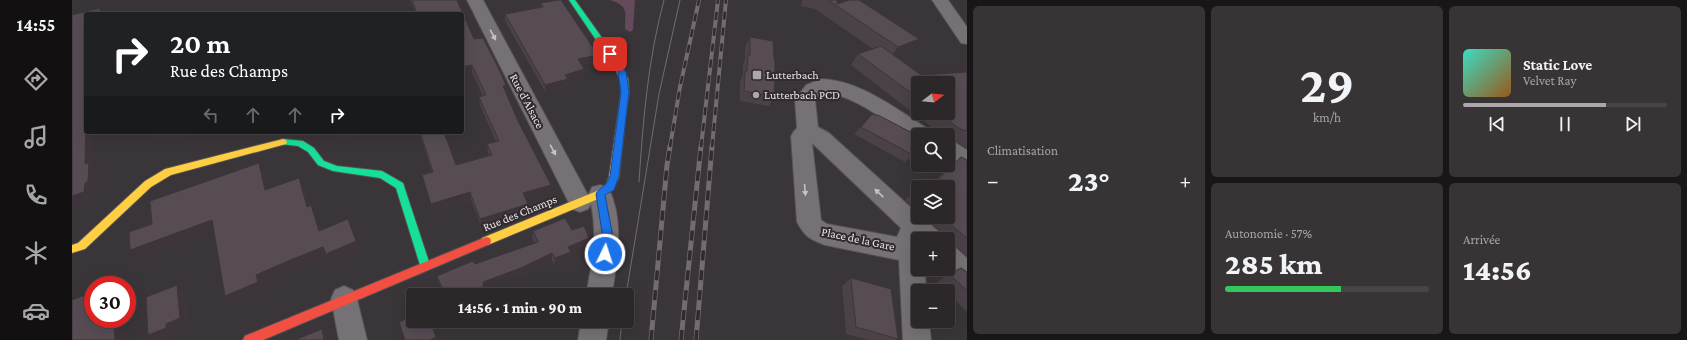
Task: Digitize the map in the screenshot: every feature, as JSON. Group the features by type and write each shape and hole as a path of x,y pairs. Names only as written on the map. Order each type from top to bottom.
{"street":[{"name":"Rue d'Alsace","path":"475,0 590,198 606,221 607,243 600,288"},
{"name":"Rue des Champs","path":"249,340 344,298 590,198 610,187 614,176 622,118 625,92 624,79 618,65 572,0"},
{"path":"940,0 967,39"},
{"name":"Place de la Gare","path":"911,128 848,91 835,87 820,86 813,90 804,100 808,131 801,136 807,214 810,226 818,232 825,234 911,244"},
{"path":"808,131 822,139 907,220 913,232"},
{"path":"72,249 81,246 148,184 168,172 286,141 300,143 311,150 321,163 336,169 382,175 400,186 425,265"},
{"path":"955,153 967,161"},
{"path":"955,263 967,274"},
{"path":"913,276 913,301 917,340"},
{"path":"344,298 354,340"},
{"path":"592,340 594,328"}],"shaded area":[{"path":"610,0 635,0 633,30 630,32 625,29 625,10 623,7"}],"building":[{"path":"412,0 457,0 462,12 416,12"},
{"path":"561,0 598,55 578,59 584,69 565,75 568,79 545,85 505,14 543,7 541,3"},
{"path":"828,0 837,0 837,4 850,0 859,0 919,39 898,47"},
{"path":"100,8 100,12 84,12"},
{"path":"84,12 85,164 89,163 88,181 85,183 84,192 72,196 72,15"},
{"path":"464,16 474,39 483,38 496,63 506,85 503,86 518,121 551,185 523,193 528,204 480,219 470,192 431,204 422,175 433,172 421,134 445,134 456,165 492,155 487,144 499,141 479,97 486,95 472,65 464,67"},
{"path":"750,37 773,41 775,60 774,97 744,91 745,72 747,71 748,55 750,55"},
{"path":"881,46 921,75 967,72 967,131 960,129 948,120 955,120 955,76 911,76 911,93 858,54"},
{"path":"872,114 880,116 911,132 911,154 861,127"},
{"path":"961,157 967,160 967,238 951,224 955,224 955,180 937,180 945,172 955,172 955,163"},
{"path":"259,163 265,190 299,178 307,207 311,205 319,231 348,219 356,241 326,254 323,247 288,261 256,275 258,282 225,296 212,220 130,250 129,232 152,224 150,201"},
{"path":"565,218 572,230 584,226 589,238 568,247 571,252 555,258 552,253 521,268 483,282 484,286 479,288 442,288 437,276 473,261 475,264 538,242 533,231"},
{"path":"961,268 967,272 967,291 951,276 955,276 955,271"},
{"path":"851,278 891,289 898,339 856,327"},
{"path":"177,285 180,318 166,324 166,328 148,335 146,297"},
{"path":"84,295 84,328 114,328 115,340 72,340 72,300"},
{"path":"406,319 406,328 433,328 436,337 430,340 405,340 399,322"},
{"path":"322,329 324,340 295,340"}],"tram line":[{"path":"639,182 642,136 650,68 658,23 664,0"},
{"path":"627,288 659,94 680,0"},
{"path":"620,340 621,328"}],"railway":[{"path":"670,147 680,87 699,0"},
{"path":"701,147 718,0"},
{"path":"712,147 726,0"},
{"path":"651,340 670,146"},
{"path":"681,340 701,146"},
{"path":"696,340 712,146"}],"traffic: fast":[{"path":"572,0 617,65 624,79 625,93 621,122"},
{"path":"283,142 300,143 311,150 321,163 336,169 382,175 400,186 425,265"}],"traffic: slow":[{"path":"486,241 600,194 610,187 614,177 621,122"},
{"path":"72,249 81,246 148,184 168,172 283,142"}],"traffic: jam":[{"path":"249,340 486,241"}],"place":[{"name":"Lutterbach","path":"757,75"},
{"name":"Lutterbach PCD","path":"756,95"}],"route":[{"path":"605,254 607,232 600,194 610,187 614,176 625,92 622,72 610,54"}]}
